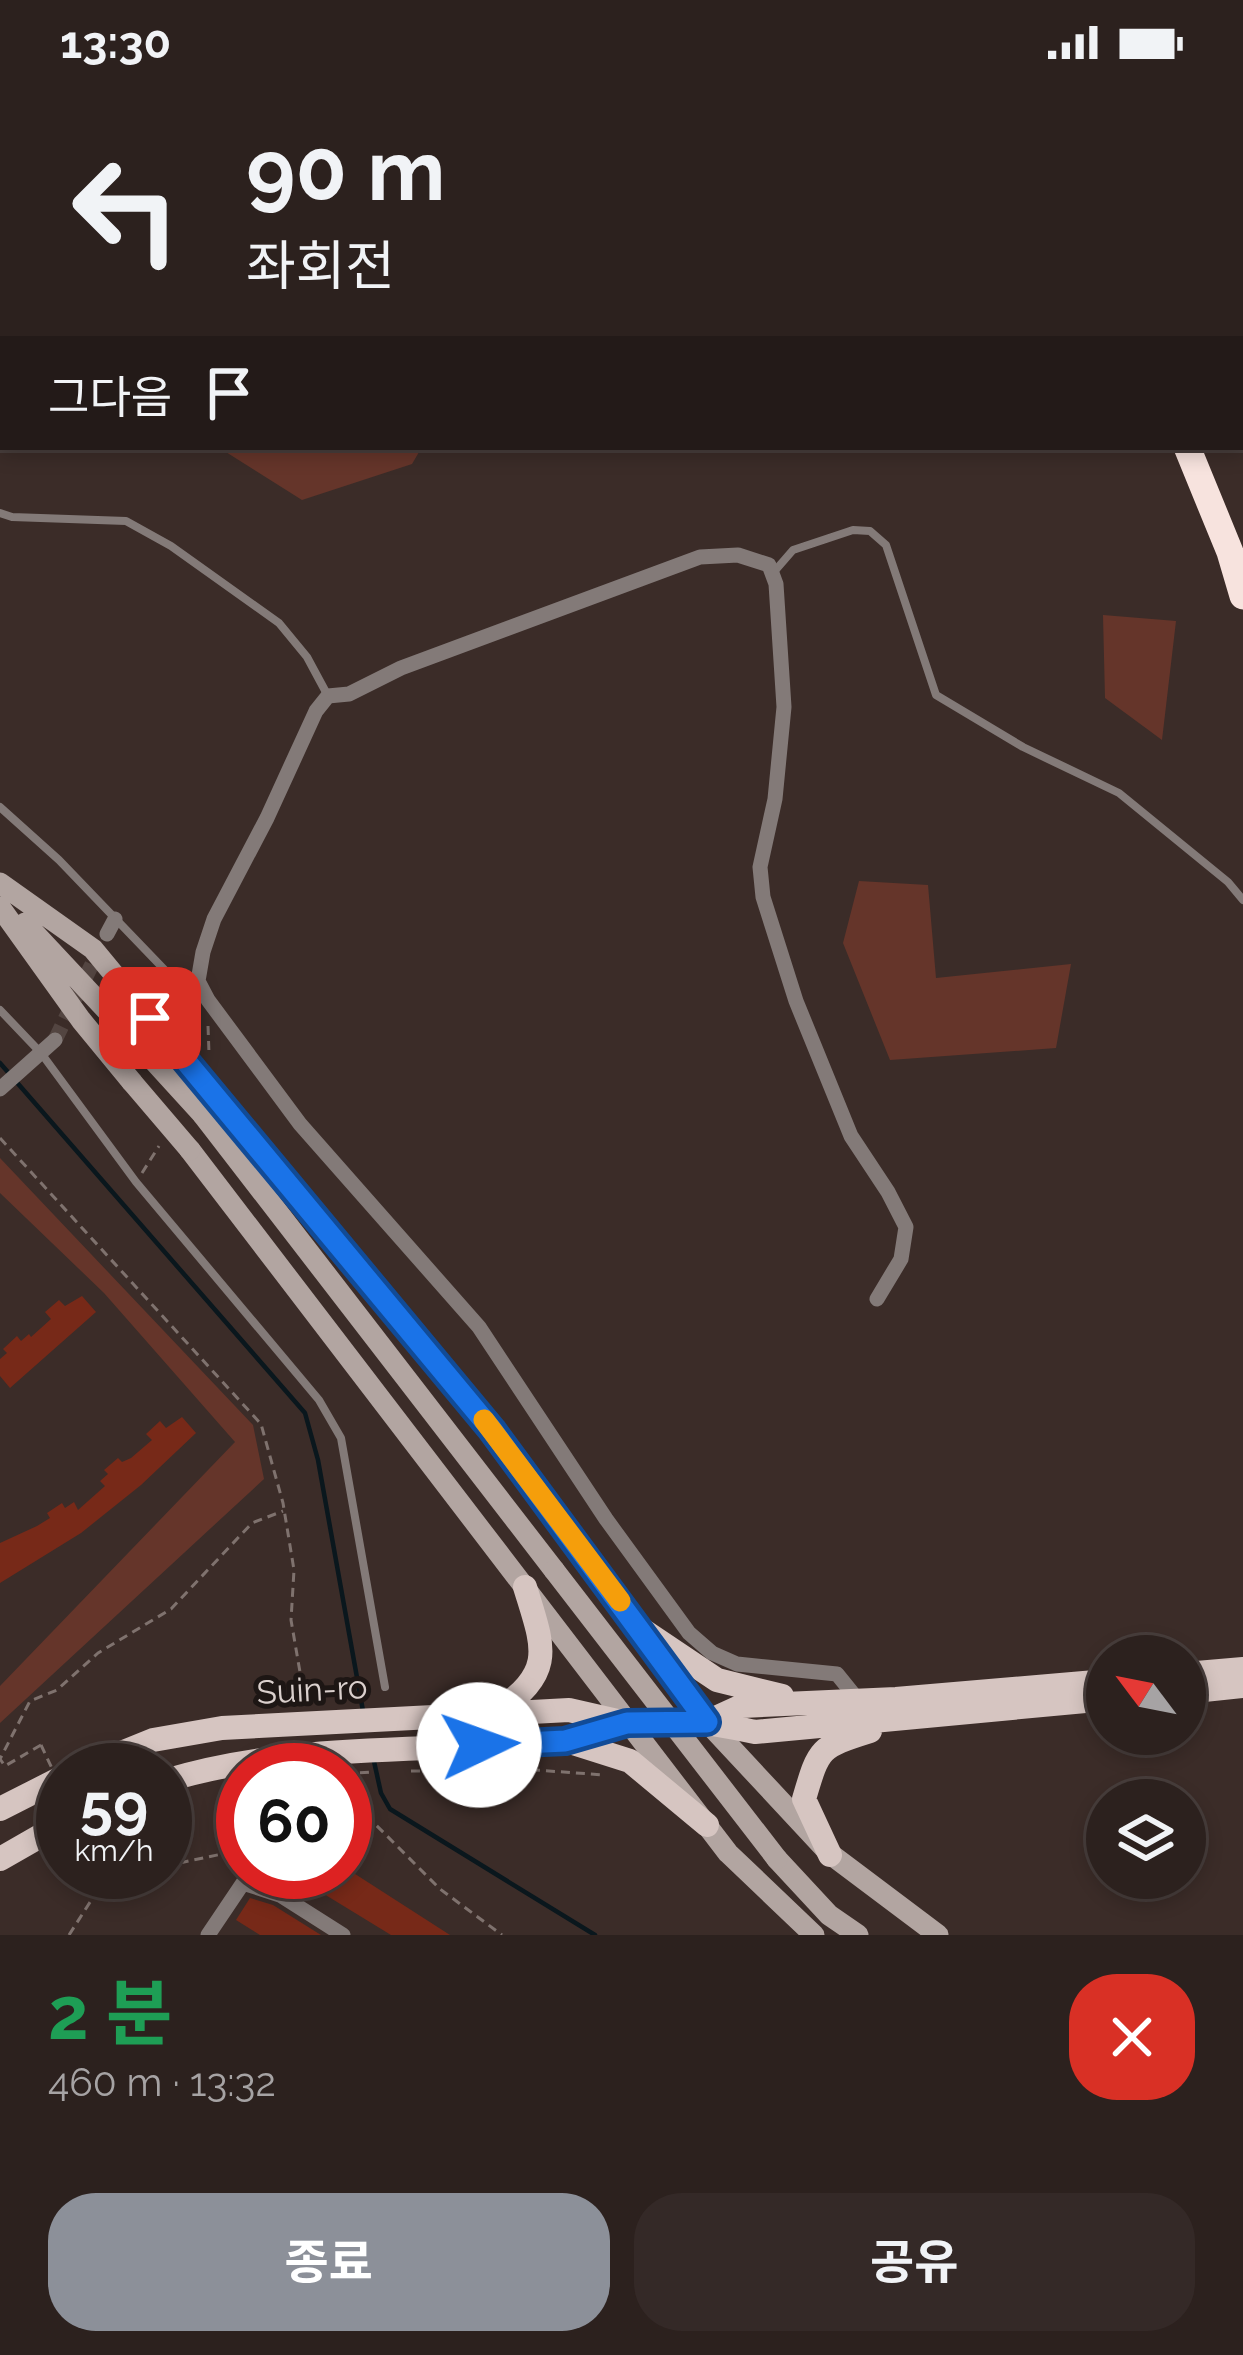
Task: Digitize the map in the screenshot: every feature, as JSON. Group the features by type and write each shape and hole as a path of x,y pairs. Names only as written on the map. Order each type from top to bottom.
{"highway":[{"path":"1188,450 1243,596"}],"main road":[{"path":"0,883 93,949 210,1087 492,1430 707,1722 774,1799 830,1855 938,1935"},
{"path":"0,896 202,1115 777,1859 829,1915 858,1935"},
{"path":"0,908 81,1020 190,1150 728,1853 814,1935"},
{"path":"494,1714 526,1692 537,1671 542,1643 524,1587"},
{"path":"641,1629 718,1680 807,1702"},
{"path":"1206,1672 1243,1669"},
{"name":"Suin-ro","path":"707,1722 742,1706 1086,1683"},
{"path":"1206,1690 1243,1686"},
{"name":"Suin-ro","path":"146,1743 222,1728 569,1710 627,1723 707,1722 755,1732 1086,1701"},
{"path":"830,1855 804,1798 815,1760 830,1743 932,1715"},
{"name":"Suin-ro","path":"192,1773 268,1757 565,1741 627,1723"},
{"path":"565,1741 629,1761 707,1825"},
{"path":"0,1809 36,1791"},
{"path":"0,1859 36,1838"}],"street":[{"path":"858,1700 837,1674 736,1664 712,1653 689,1633 606,1519 479,1327 299,1124 198,981 214,919 306,731 328,696 349,694 401,668 700,557 738,556 769,565 784,663 784,707 775,799 760,867 763,897 803,1019 851,1136 906,1227 901,1259 877,1299"},
{"path":"0,1089 55,1040"},
{"path":"208,1935 232,1899"},
{"path":"286,1899 343,1935"}],"lane":[{"path":"0,513 126,521 172,546 279,623 308,657 328,696"},
{"path":"772,574 793,550 853,530 870,531 886,545 936,695 1023,747 1119,793 1228,882 1243,900"},
{"path":"0,806 111,927 184,990 204,991"},
{"path":"0,1010 136,1182 320,1400 341,1438 386,1688"}],"path":[{"path":"0,1138 261,1424 284,1510 293,1570 291,1620 317,1721"},
{"path":"36,1748 4,1766 0,1759 30,1701 57,1690 98,1654 171,1609 252,1523 284,1510"},
{"path":"372,1821 440,1889 502,1935"},
{"path":"70,1935 95,1899"}],"shaded area":[{"path":"223,450 420,450 412,464 302,500"},
{"path":"1103,615 1176,621 1162,740 1105,698"},
{"path":"859,881 928,885 936,978 1071,964 1056,1048 890,1060 843,943"},
{"path":"0,1158 253,1425 264,1479 0,1723 0,1686 235,1442 104,1293 0,1193"}],"building":[{"path":"82,1296 96,1312 10,1388 0,1376 0,1359 7,1353 3,1349 17,1336 21,1341 31,1337 51,1319 45,1312 59,1300 65,1306"},
{"path":"182,1417 196,1433 141,1485 81,1533 0,1583 0,1543 50,1518 47,1513 62,1503 65,1508 74,1502 78,1510 105,1486 100,1481 108,1474 104,1470 118,1458 122,1462 131,1458 152,1440 146,1434 160,1421 166,1428"},
{"path":"372,1885 450,1935 391,1935 332,1899 372,1899"},
{"path":"253,1899 273,1905 321,1935 260,1935 236,1920"}],"waterway":[{"path":"0,1063 305,1413 318,1460 363,1711"},
{"path":"373,1757 390,1809 595,1935"}],"tunnel":[{"path":"55,1040 100,948"}],"slow traffic":[{"path":"484,1420 620,1601"}],"route":[{"path":"150,1018 492,1430 707,1722 627,1723 565,1741 479,1745"}]}
